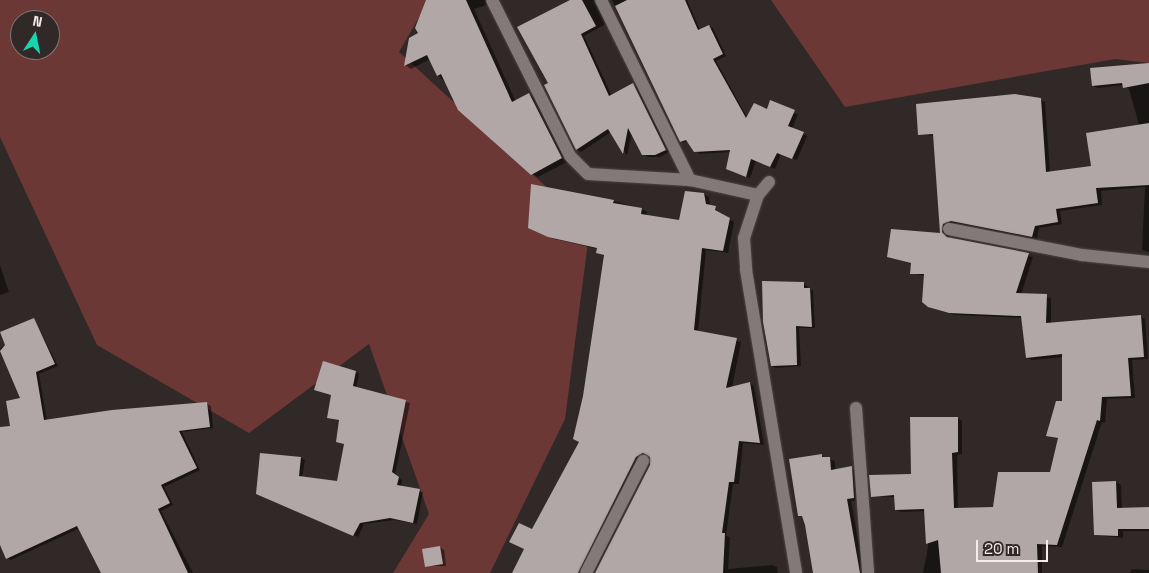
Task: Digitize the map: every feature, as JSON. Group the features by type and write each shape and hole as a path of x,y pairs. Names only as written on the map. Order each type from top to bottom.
{"street":[{"path":"492,0 570,156 588,174 690,180 758,195"},
{"path":"601,0 690,180"},
{"path":"769,182 758,195 744,238 746,270 796,573"},
{"path":"949,229 1082,256 1149,262"},
{"path":"856,408 868,573"},
{"path":"586,573 644,461"}],"shaded area":[{"path":"0,0 429,0 399,52 590,227 565,419 490,573 393,573 429,514 369,344 249,433 97,345 0,137"},
{"path":"771,0 1149,0 1149,63 1115,59 845,107"}],"building":[{"path":"426,0 466,0 512,102 529,93 562,158 531,175 458,110 441,74 437,76 427,55 404,66 409,38 418,33 415,28"},
{"path":"570,0 582,0 596,26 581,34 609,96 633,83 666,150 655,155 642,155 628,128 623,154 608,129 576,150 544,85 548,83 517,27"},
{"path":"627,0 685,0 698,30 709,25 723,54 713,59 746,118 754,103 767,109 770,100 795,110 788,126 804,132 792,159 777,153 770,167 751,159 746,177 726,169 730,150 694,152 686,140 680,142 615,6"},
{"path":"1149,63 1149,83 1123,88 1122,83 1092,86 1090,68"},
{"path":"1015,94 1041,98 1046,172 1091,166 1086,133 1149,123 1149,185 1096,188 1098,203 1056,209 1058,222 1035,226 1032,237 951,221 943,224 942,232 947,237 1029,253 1016,293 1047,294 1046,323 1141,315 1144,357 1128,358 1131,396 1102,397 1100,421 1097,420 1057,545 1037,544 1038,573 941,573 938,540 926,544 924,509 895,510 894,495 871,497 869,475 911,474 910,417 958,417 958,452 952,453 954,508 993,507 998,472 1050,472 1058,438 1046,436 1056,401 1062,401 1062,354 1026,358 1021,316 949,313 928,307 922,302 924,274 910,274 911,263 887,257 891,229 940,233 933,134 918,135 916,104"},
{"path":"531,184 614,200 613,203 642,208 641,214 679,220 685,191 704,193 706,204 716,206 715,210 730,218 723,251 702,248 694,330 737,338 726,388 750,382 760,443 739,441 734,482 729,482 722,533 725,533 723,573 595,573 650,465 650,457 643,453 636,457 578,573 512,573 524,549 509,542 519,523 532,529 579,442 573,439 583,396 604,255 596,253 597,248 548,237 528,228"},
{"path":"762,281 804,282 804,288 810,288 812,327 796,326 797,365 771,366 763,322"},
{"path":"34,318 55,364 36,372 44,420 112,410 207,402 210,427 179,431 197,468 161,485 170,503 158,509 188,573 101,573 77,526 6,559 0,545 0,427 10,426 6,401 20,398 0,351 5,345 0,332"},
{"path":"323,361 356,371 353,386 406,400 392,472 399,477 397,485 420,489 413,523 390,518 360,523 353,536 256,494 260,453 301,457 299,476 337,481 344,444 336,442 339,420 327,418 331,395 314,390"},
{"path":"822,454 822,457 830,457 831,470 852,466 854,498 847,499 860,573 813,573 805,525 802,516 798,516 789,459"},
{"path":"1116,481 1117,508 1149,507 1149,529 1118,529 1118,536 1094,535 1092,482"},
{"path":"440,546 443,564 425,567 422,549"}]}
